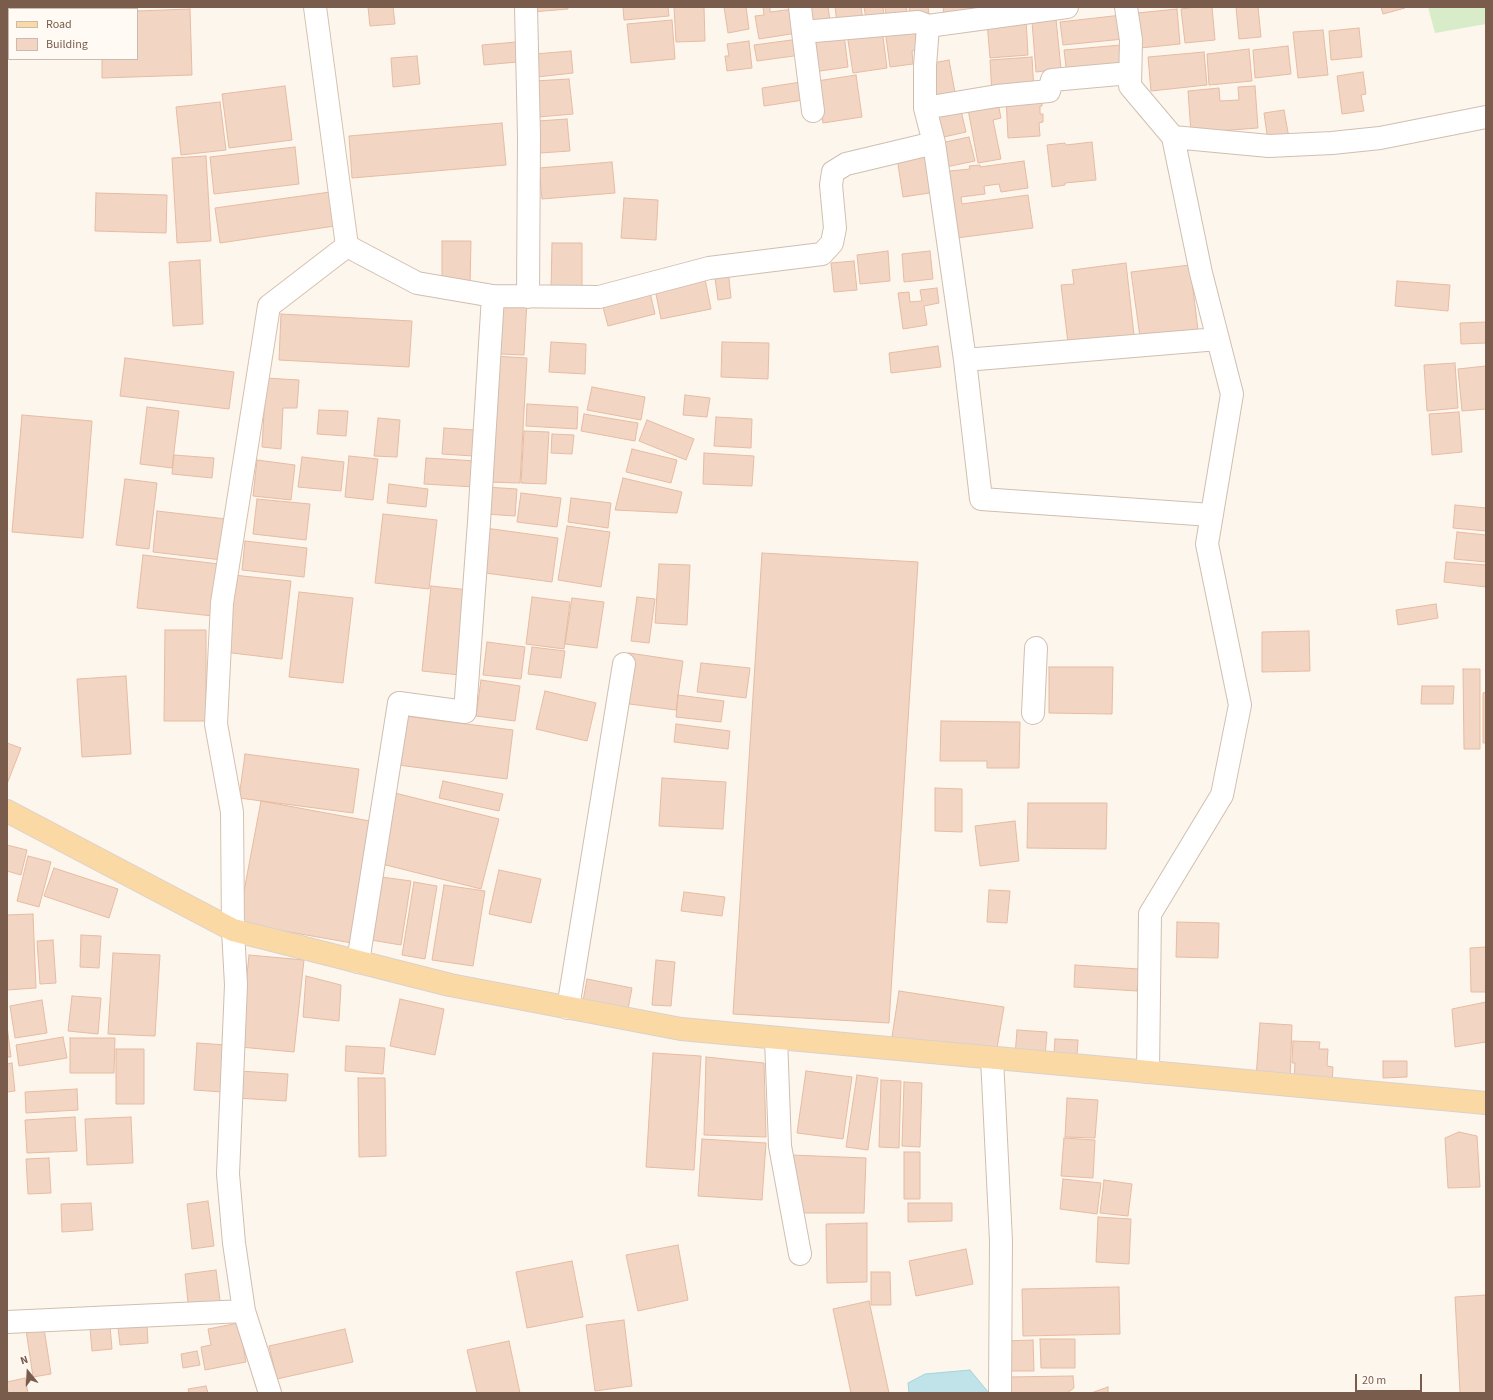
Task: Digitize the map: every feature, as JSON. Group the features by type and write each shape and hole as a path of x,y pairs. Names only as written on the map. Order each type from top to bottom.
{"main road":[{"path":"7,811 233,930 450,985 681,1029 1486,1103"}],"street":[{"path":"315,7 347,246"},
{"path":"526,7 529,136 528,297"},
{"path":"800,7 812,111"},
{"path":"803,32 918,22 928,26 1067,7"},
{"path":"1126,7 1131,40 1130,86 1173,137 1201,273 1232,394 1207,544 1240,705 1222,795 1150,914 1148,1072"},
{"path":"928,26 925,66 925,108 934,144 966,360 981,499 1211,515"},
{"path":"925,108 997,96 1049,91 1052,80 1130,73"},
{"path":"1173,137 1269,146 1332,143 1393,136 1486,117"},
{"path":"347,246 417,283 493,296 599,297 709,268 822,254 832,243 835,228 831,185 834,172 846,164 934,144"},
{"path":"270,1393 244,1311 234,1243 228,1174 236,985 233,930 232,812 216,724 222,604 269,306 347,246"},
{"path":"358,962 398,703 464,712 479,522 493,296"},
{"path":"966,360 1218,339"},
{"path":"1033,713 1036,648"},
{"path":"568,1008 624,664"},
{"path":"776,1038 780,1146 800,1254"},
{"path":"992,1058 1001,1241 1000,1393"},
{"path":"7,1322 244,1311"}],"green space":[{"path":"1428,7 1486,7 1486,24 1435,33"}],"water":[{"path":"970,1370 989,1393 909,1393 908,1383 925,1374"}],"building":[{"path":"368,7 393,7 395,24 370,26"},
{"path":"531,7 568,7 568,9 532,12"},
{"path":"623,7 668,7 669,16 624,20"},
{"path":"674,7 704,7 705,41 676,42"},
{"path":"724,7 746,7 749,29 728,33"},
{"path":"763,7 770,7 770,12 794,9 797,33 759,39 755,16 764,15"},
{"path":"807,7 828,7 830,20 809,23"},
{"path":"835,7 861,7 863,20 837,23"},
{"path":"864,7 883,7 884,16 866,19"},
{"path":"885,7 906,7 907,13 886,15"},
{"path":"909,7 928,7 929,14 910,16"},
{"path":"943,7 977,7 977,11 944,15"},
{"path":"1212,7 1215,40 1185,43 1181,9"},
{"path":"1236,7 1258,7 1261,37 1239,39"},
{"path":"1381,7 1404,7 1405,8 1383,14"},
{"path":"190,9 192,75 102,78 102,60 138,60 138,11"},
{"path":"1177,9 1180,44 1140,48 1137,13"},
{"path":"1122,15 1124,39 1063,45 1060,22"},
{"path":"1026,19 1028,55 990,58 987,22"},
{"path":"1056,19 1061,69 1036,72 1032,22"},
{"path":"672,20 675,59 631,63 627,24"},
{"path":"915,26 919,50 912,51 913,64 890,67 885,30"},
{"path":"1359,28 1362,57 1331,60 1329,31"},
{"path":"882,29 887,68 853,73 847,34"},
{"path":"1323,30 1328,75 1298,78 1293,32"},
{"path":"844,34 848,67 813,72 808,39"},
{"path":"799,39 801,55 757,61 754,45"},
{"path":"749,41 752,68 727,71 725,56 729,56 727,44"},
{"path":"516,42 517,62 484,65 482,45"},
{"path":"1121,45 1123,69 1067,75 1064,50"},
{"path":"1288,46 1291,74 1255,78 1253,50"},
{"path":"1249,49 1252,81 1209,85 1207,54"},
{"path":"571,51 573,73 537,77 535,54"},
{"path":"1204,52 1207,85 1151,91 1148,57"},
{"path":"417,56 420,84 393,87 391,58"},
{"path":"1032,57 1034,91 992,94 990,60"},
{"path":"949,60 956,98 934,102 927,64"},
{"path":"1363,72 1366,94 1361,95 1364,111 1342,114 1337,76"},
{"path":"856,75 862,117 823,123 817,81"},
{"path":"569,79 573,114 538,117 535,81"},
{"path":"801,82 804,100 764,106 762,88"},
{"path":"285,86 292,140 229,148 222,94"},
{"path":"1255,86 1258,128 1191,133 1188,91 1219,88 1220,101 1239,100 1238,87"},
{"path":"1006,97 1042,98 1040,114 1043,114 1043,122 1039,123 1040,136 1008,138"},
{"path":"997,98 1001,118 993,120 1001,159 978,163 967,104"},
{"path":"220,102 226,150 181,155 176,107"},
{"path":"960,106 966,132 935,139 929,113"},
{"path":"1284,110 1289,138 1268,141 1264,113"},
{"path":"567,119 570,151 540,153 538,121"},
{"path":"502,123 506,165 352,178 349,136"},
{"path":"969,137 975,161 941,168 936,144"},
{"path":"1092,142 1096,180 1065,183 1065,185 1052,187 1047,145 1065,143 1066,145"},
{"path":"295,147 299,184 214,194 210,157"},
{"path":"931,153 936,192 903,197 897,158"},
{"path":"206,156 211,241 177,243 172,158"},
{"path":"1024,161 1028,188 1001,192 999,184 984,186 985,194 961,197 962,204 1028,195 1033,228 949,239 940,172 970,169 969,166 980,165 980,167"},
{"path":"612,162 615,193 542,199 539,168"},
{"path":"330,192 335,226 220,243 215,208"},
{"path":"96,193 167,195 166,233 95,231"},
{"path":"624,198 658,200 656,240 621,238"},
{"path":"442,241 471,241 470,284 442,284"},
{"path":"552,243 582,243 582,289 551,289"},
{"path":"888,251 890,281 860,284 857,255"},
{"path":"930,251 933,279 904,282 902,254"},
{"path":"200,260 203,324 173,326 169,262"},
{"path":"854,261 857,290 834,292 831,263"},
{"path":"1126,263 1134,335 1068,343 1061,285 1074,284 1072,270"},
{"path":"1190,265 1198,330 1140,337 1131,272"},
{"path":"728,269 731,298 718,300 714,271"},
{"path":"704,274 711,309 661,319 654,284"},
{"path":"1397,281 1450,285 1448,311 1395,306"},
{"path":"649,288 655,314 608,326 601,300"},
{"path":"937,288 939,303 924,306 927,325 903,329 898,293 909,292 910,302 922,301 920,290"},
{"path":"503,299 527,300 524,355 500,354"},
{"path":"281,314 412,321 409,367 279,360"},
{"path":"1486,322 1486,343 1461,344 1460,323"},
{"path":"551,342 586,344 585,374 549,372"},
{"path":"722,342 769,343 768,379 721,377"},
{"path":"938,346 941,367 891,373 889,353"},
{"path":"494,356 527,358 520,483 486,482"},
{"path":"125,358 234,372 229,409 120,396"},
{"path":"1455,363 1458,408 1427,411 1424,365"},
{"path":"1486,366 1486,409 1462,411 1458,369"},
{"path":"266,378 299,380 297,408 283,408 281,449 262,447"},
{"path":"592,387 645,397 641,420 587,410"},
{"path":"685,395 710,398 707,417 683,415"},
{"path":"527,404 578,407 577,429 526,426"},
{"path":"147,407 179,411 172,468 140,464"},
{"path":"319,410 348,411 346,436 317,434"},
{"path":"1459,412 1462,452 1432,455 1429,414"},
{"path":"584,414 638,423 635,441 581,431"},
{"path":"22,415 92,421 83,538 12,532"},
{"path":"716,417 752,419 751,448 714,446"},
{"path":"378,418 400,420 397,457 374,456"},
{"path":"647,420 694,439 686,460 639,441"},
{"path":"444,428 474,430 473,456 442,454"},
{"path":"524,431 549,432 546,484 521,483"},
{"path":"552,434 574,435 572,454 551,453"},
{"path":"632,449 677,460 671,483 626,472"},
{"path":"704,453 754,456 752,486 703,484"},
{"path":"174,455 214,458 212,478 172,474"},
{"path":"349,456 378,459 373,500 345,497"},
{"path":"302,457 344,462 341,491 298,487"},
{"path":"426,458 477,461 475,487 424,484"},
{"path":"257,460 295,465 291,500 253,496"},
{"path":"623,478 682,492 677,513 615,510"},
{"path":"125,479 157,483 149,549 116,545"},
{"path":"389,484 428,489 426,507 387,503"},
{"path":"486,487 517,489 515,516 485,514"},
{"path":"521,493 561,498 557,527 517,522"},
{"path":"571,498 611,503 608,528 568,522"},
{"path":"257,499 310,504 306,540 253,534"},
{"path":"1455,505 1486,508 1486,531 1453,528"},
{"path":"157,511 226,519 222,560 153,552"},
{"path":"383,514 437,520 429,589 375,583"},
{"path":"567,526 610,532 601,587 558,580"},
{"path":"485,528 558,538 552,582 478,572"},
{"path":"1457,532 1486,535 1486,562 1454,559"},
{"path":"245,541 307,548 304,577 242,570"},
{"path":"762,553 918,562 889,1023 733,1014"},
{"path":"143,555 219,564 213,616 137,608"},
{"path":"1446,562 1486,565 1486,587 1444,582"},
{"path":"659,564 690,565 687,625 655,623"},
{"path":"233,575 291,581 282,659 224,652"},
{"path":"431,586 470,590 460,675 422,671"},
{"path":"299,592 353,598 343,683 289,677"},
{"path":"532,597 570,602 564,649 526,644"},
{"path":"637,597 655,599 649,643 631,641"},
{"path":"572,598 604,602 597,648 565,644"},
{"path":"1436,604 1438,618 1398,625 1396,610"},
{"path":"165,630 206,630 206,721 164,721"},
{"path":"1309,631 1310,671 1262,672 1262,632"},
{"path":"487,642 525,647 521,679 483,675"},
{"path":"532,647 565,651 561,678 528,674"},
{"path":"629,653 683,661 676,710 622,703"},
{"path":"701,663 750,668 746,698 697,692"},
{"path":"1049,667 1113,667 1112,714 1049,713"},
{"path":"1463,669 1480,669 1480,749 1464,749"},
{"path":"126,676 131,754 82,757 77,679"},
{"path":"481,680 520,686 515,721 476,716"},
{"path":"1422,686 1454,686 1453,704 1421,704"},
{"path":"545,691 596,703 587,741 536,729"},
{"path":"1486,692 1486,743 1483,743 1483,693"},
{"path":"678,695 724,701 721,722 676,717"},
{"path":"405,716 513,730 507,779 398,765"},
{"path":"941,721 1020,722 1019,768 987,768 987,761 940,761"},
{"path":"676,724 730,731 728,749 674,742"},
{"path":"7,743 21,748 7,784"},
{"path":"245,754 359,769 353,813 239,798"},
{"path":"662,778 726,782 723,829 659,826"},
{"path":"443,781 503,794 499,811 439,798"},
{"path":"935,788 962,789 962,832 935,831"},
{"path":"395,793 499,819 481,889 378,863"},
{"path":"261,801 375,822 352,943 238,923"},
{"path":"1028,803 1107,803 1106,849 1027,848"},
{"path":"1015,821 1019,861 980,866 975,826"},
{"path":"7,845 27,850 21,875 7,871"},
{"path":"28,856 51,862 39,907 17,901"},
{"path":"54,868 118,889 109,918 44,896"},
{"path":"499,870 541,879 531,923 489,914"},
{"path":"381,877 411,881 401,945 371,940"},
{"path":"414,882 437,886 425,959 402,955"},
{"path":"444,885 485,891 473,966 432,960"},
{"path":"989,890 1010,891 1007,923 987,922"},
{"path":"684,892 725,897 722,916 681,911"},
{"path":"33,914 36,988 7,990 7,915"},
{"path":"1177,922 1219,923 1218,958 1176,957"},
{"path":"81,935 101,936 99,968 80,967"},
{"path":"53,940 56,983 40,984 37,941"},
{"path":"1486,947 1486,992 1471,992 1470,948"},
{"path":"113,953 160,955 155,1036 108,1034"},
{"path":"249,955 304,960 294,1052 240,1047"},
{"path":"656,960 675,962 671,1006 652,1005"},
{"path":"1075,965 1139,969 1137,991 1074,987"},
{"path":"306,976 341,985 339,1021 303,1017"},
{"path":"587,979 632,988 628,1009 583,1001"},
{"path":"899,991 1004,1007 996,1054 892,1037"},
{"path":"72,996 101,998 98,1034 68,1031"},
{"path":"400,999 444,1009 435,1055 390,1046"},
{"path":"42,1000 47,1033 15,1038 10,1006"},
{"path":"1486,1002 1486,1042 1455,1047 1452,1009"},
{"path":"1260,1023 1292,1025 1290,1080 1256,1078"},
{"path":"7,1026 11,1057 7,1057"},
{"path":"1017,1030 1047,1032 1045,1057 1015,1056"},
{"path":"63,1037 67,1058 19,1066 16,1045"},
{"path":"70,1038 115,1038 114,1073 70,1073"},
{"path":"1055,1039 1078,1040 1077,1055 1054,1053"},
{"path":"1293,1041 1320,1042 1319,1049 1328,1049 1327,1066 1333,1067 1332,1084 1294,1082 1295,1063 1292,1063"},
{"path":"197,1043 226,1045 222,1092 194,1090"},
{"path":"346,1046 385,1048 383,1074 345,1071"},
{"path":"116,1049 144,1049 144,1104 116,1104"},
{"path":"653,1053 701,1056 694,1170 646,1167"},
{"path":"706,1057 764,1063 766,1137 704,1135"},
{"path":"1383,1061 1407,1061 1407,1077 1383,1078"},
{"path":"12,1063 15,1091 7,1092 7,1064"},
{"path":"239,1071 288,1074 286,1101 237,1098"},
{"path":"806,1071 852,1077 843,1139 797,1133"},
{"path":"857,1075 878,1078 868,1150 846,1147"},
{"path":"358,1078 385,1078 386,1156 359,1157"},
{"path":"881,1080 901,1081 899,1148 879,1147"},
{"path":"904,1082 922,1083 920,1147 902,1146"},
{"path":"77,1089 78,1110 26,1113 25,1092"},
{"path":"1067,1098 1098,1100 1095,1138 1065,1137"},
{"path":"75,1117 77,1151 27,1153 25,1120"},
{"path":"131,1117 133,1163 87,1165 85,1119"},
{"path":"1459,1132 1477,1136 1480,1187 1448,1188 1445,1138"},
{"path":"1064,1138 1095,1140 1093,1178 1061,1176"},
{"path":"702,1139 766,1143 762,1200 698,1196"},
{"path":"904,1152 920,1152 920,1199 904,1199"},
{"path":"791,1155 866,1158 864,1213 802,1213"},
{"path":"49,1158 51,1193 28,1194 26,1159"},
{"path":"1063,1179 1101,1183 1097,1214 1060,1209"},
{"path":"1104,1180 1132,1184 1128,1216 1100,1213"},
{"path":"208,1201 214,1246 192,1249 187,1204"},
{"path":"91,1203 93,1230 62,1232 61,1204"},
{"path":"908,1203 952,1203 952,1221 908,1222"},
{"path":"1098,1217 1131,1219 1129,1264 1096,1262"},
{"path":"867,1223 867,1282 827,1283 826,1224"},
{"path":"678,1245 688,1300 638,1311 626,1255"},
{"path":"966,1249 973,1284 916,1296 909,1261"},
{"path":"572,1261 583,1317 527,1328 516,1272"},
{"path":"216,1270 221,1308 189,1312 185,1274"},
{"path":"871,1272 890,1272 891,1305 871,1305"},
{"path":"1119,1287 1120,1334 1023,1336 1022,1289"},
{"path":"1486,1295 1486,1393 1460,1393 1455,1297"},
{"path":"869,1301 889,1393 851,1393 833,1309"},
{"path":"624,1320 632,1386 595,1391 586,1325"},
{"path":"239,1323 246,1362 205,1370 201,1347 211,1345 208,1329"},
{"path":"147,1325 148,1343 120,1345 118,1328"},
{"path":"110,1326 112,1349 92,1351 90,1328"},
{"path":"44,1328 51,1374 33,1377 26,1330"},
{"path":"345,1329 353,1362 277,1379 269,1346"},
{"path":"1040,1339 1075,1339 1075,1368 1041,1368"},
{"path":"1033,1340 1034,1371 1006,1371 1006,1341"},
{"path":"509,1341 520,1393 477,1393 467,1350"},
{"path":"197,1351 200,1365 183,1368 181,1354"},
{"path":"1073,1376 1074,1388 1067,1393 1009,1393 1009,1377"},
{"path":"25,1378 28,1393 8,1393 7,1382"},
{"path":"206,1386 208,1393 189,1393 188,1389"},
{"path":"1108,1387 1108,1393 1091,1393"}]}
